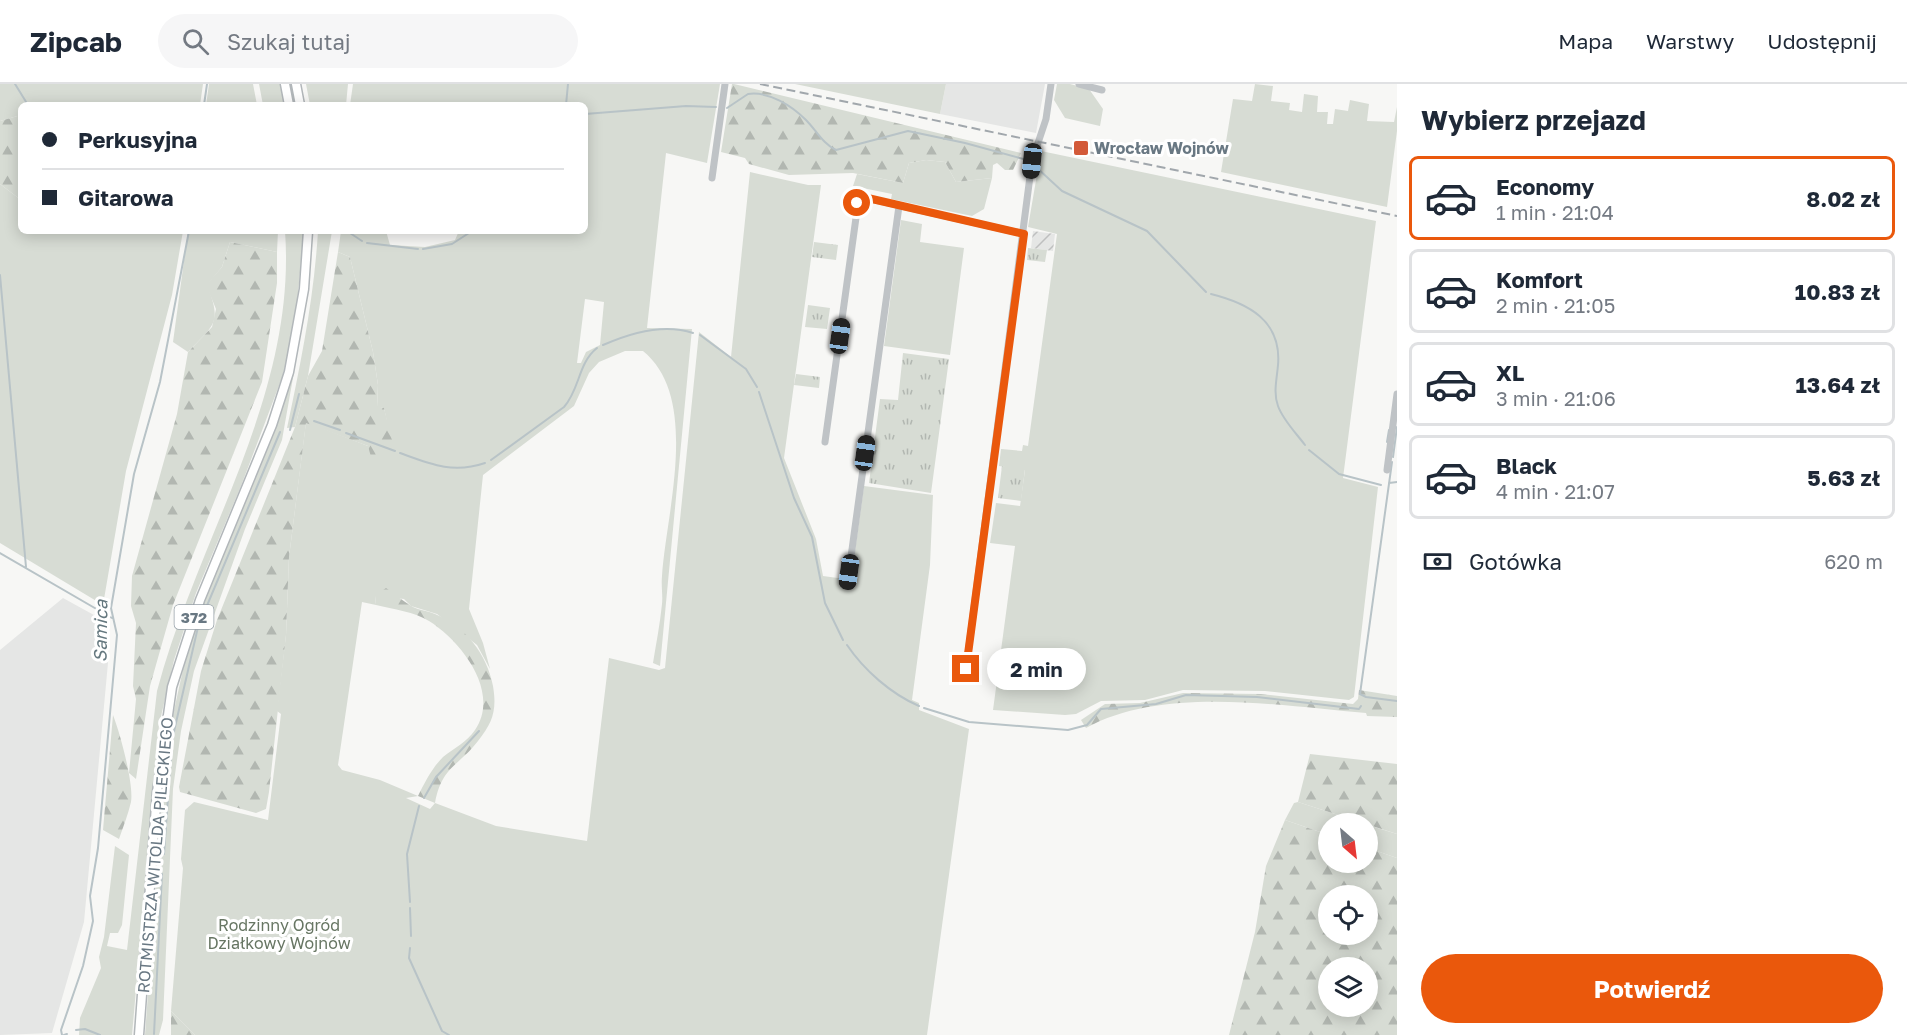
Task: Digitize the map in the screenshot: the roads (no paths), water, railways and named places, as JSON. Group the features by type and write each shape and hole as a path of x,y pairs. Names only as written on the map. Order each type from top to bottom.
{"main road":[{"path":"285,84 288,102"},
{"path":"296,84 299,102"},
{"name":"ROTMISTRZA WITOLDA PILECKIEGO","path":"139,1035 157,792 172,687 200,600 272,425 289,372 302,308 308,234"}],"street":[{"path":"712,178 725,84"},
{"path":"966,669 1032,161 1051,84"},
{"path":"1079,84 1102,90"},
{"path":"825,442 856,196 1024,234"},
{"path":"847,586 899,206"},
{"path":"1387,470 1397,394"}],"waterway":[{"name":"Samica","path":"15,84 26,102"},
{"path":"204,102 207,84"},
{"path":"566,102 568,84"},
{"path":"727,108 748,94 772,97 800,115 823,141 836,150 908,131 965,143 1027,160"},
{"path":"588,114 686,106 716,107"},
{"path":"1036,167 1062,191 1147,231 1206,292"},
{"name":"Samica","path":"62,1035 61,1030 83,966 93,921 90,896 98,848 117,635 111,608 134,474 160,382 188,234"},
{"path":"352,234 362,241"},
{"path":"423,249 452,244 467,234"},
{"path":"367,243 418,249"},
{"path":"0,275 26,567"},
{"path":"1211,294 1249,309 1268,325 1278,349 1276,391 1278,406 1286,421 1305,445"},
{"path":"603,345 624,337 659,329 693,333"},
{"path":"700,335 746,369 757,387"},
{"path":"491,460 564,407 586,361 597,348"},
{"path":"759,392 794,498 812,537 825,603 843,640"},
{"path":"290,430 299,394"},
{"path":"314,421 340,430"},
{"path":"1393,457 1397,427"},
{"path":"1387,442 1389,430"},
{"path":"164,854 172,740 198,627 280,432"},
{"path":"346,433 395,451"},
{"path":"1309,450 1339,474 1381,485"},
{"path":"400,453 452,468 485,463"},
{"path":"1392,462 1360,694 1366,697 1397,701"},
{"path":"1389,483 1397,482"},
{"path":"0,553 112,618"},
{"path":"847,645 861,663 879,680 898,695 919,706"},
{"path":"924,708 969,722 1068,730 1087,725 1101,709 1156,704 1186,695 1257,697 1359,709 1361,706"},
{"path":"424,798 436,777 479,731"},
{"path":"410,902 407,854 419,806"},
{"path":"154,1034 162,874"},
{"path":"410,908 411,936"},
{"path":"410,948 409,958 442,1031 449,1035"},
{"path":"76,1030 85,1029 100,1035"}],"railway":[{"path":"760,84 1397,216"}],"place":[{"name":"Wrocław Wojnów","path":"1081,148"}],"park label":[{"name":"Rodzinny Ogród Działkowy Wojnów","path":"279,934"}]}
